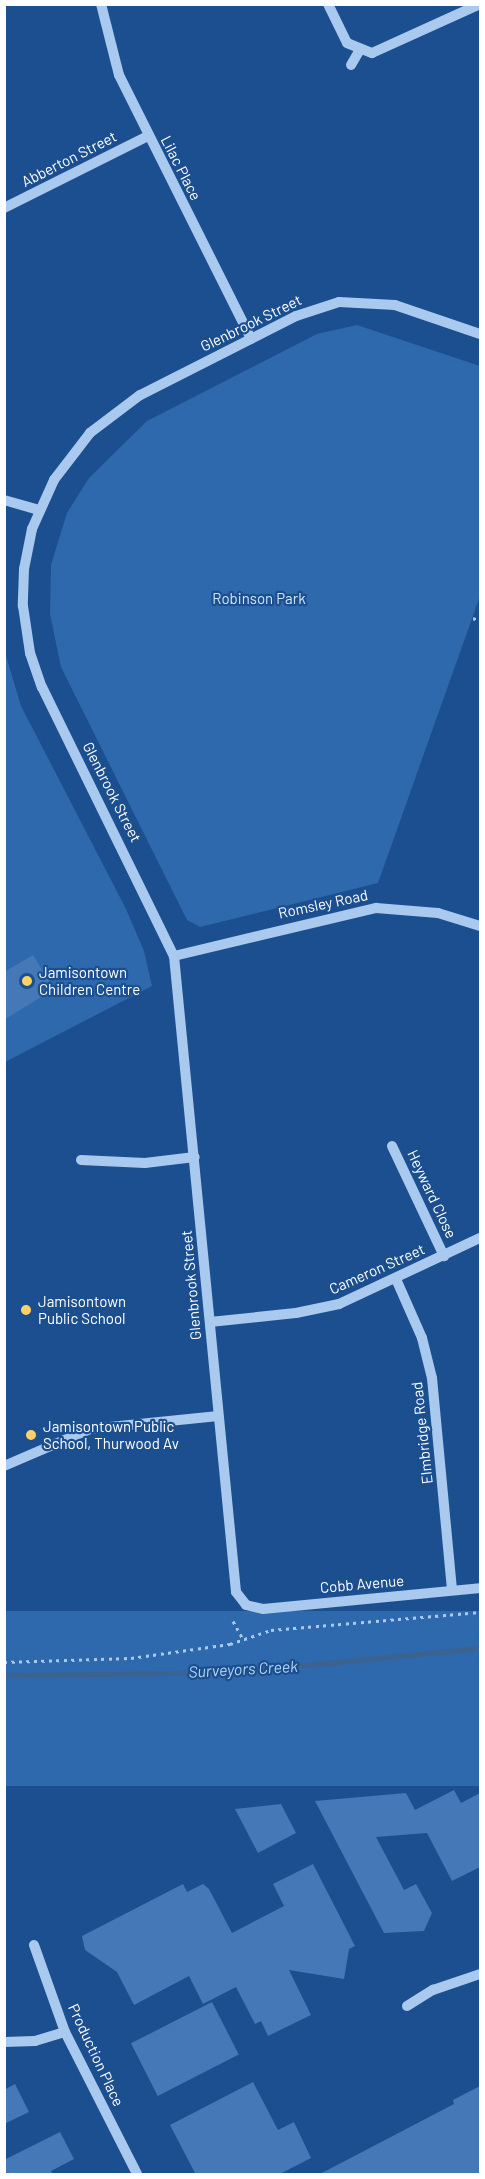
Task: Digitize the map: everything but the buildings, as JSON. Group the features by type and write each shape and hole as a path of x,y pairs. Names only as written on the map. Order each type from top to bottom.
{"street":[{"name":"Lilac Place","path":"101,4 119,75 251,339"},
{"path":"328,4 343,39 359,51 380,51 480,4"},
{"path":"351,65 359,51"},
{"name":"Abberton Street","path":"4,208 148,136"},
{"name":"Glenbrook Street","path":"246,1605 238,1596 233,1581 195,1157 174,956 35,672 27,638 24,587 28,546 38,510 66,462 103,421 147,391 315,308 354,301 395,305 480,334"},
{"path":"4,500 38,510"},
{"name":"Romsley Road","path":"174,956 368,909 422,910 480,926"},
{"name":"Heyward Close","path":"392,1146 444,1256"},
{"path":"81,1160 145,1163 195,1157"},
{"name":"Cameron Street","path":"210,1322 324,1308 396,1279 480,1238"},
{"name":"Elmbridge Road","path":"396,1279 422,1338 432,1378 452,1590"},
{"path":"4,1466 90,1429 218,1416"},
{"name":"Cobb Avenue","path":"246,1605 263,1609 480,1588"},
{"name":"Production Place","path":"34,1945 65,2032 137,2175"},
{"path":"407,2006 432,1990 480,1974"},
{"path":"4,2042 35,2041 65,2032"}],"path":[{"path":"472,618 480,621"},
{"path":"4,1662 131,1658 243,1639 271,1630 480,1612"},
{"path":"233,1621 243,1639"}],"green space":[{"name":"Robinson Park","path":"357,325 480,366 480,596 378,883 200,927 187,920 61,667 50,614 51,565 67,513 89,478 147,421 317,334"},
{"path":"4,649 21,706 126,909 144,951 152,986 5,1062"},
{"path":"4,1611 480,1611 480,1786 4,1786"}],"waterway":[{"name":"Surveyors Creek","path":"4,1675 236,1672 480,1648"}],"place":[{"name":"Jamisontown Children Centre","path":"27,981"},
{"name":"Jamisontown Public School","path":"26,1310"},
{"name":"Jamisontown Public School, Thurwood Av","path":"31,1435"}]}
